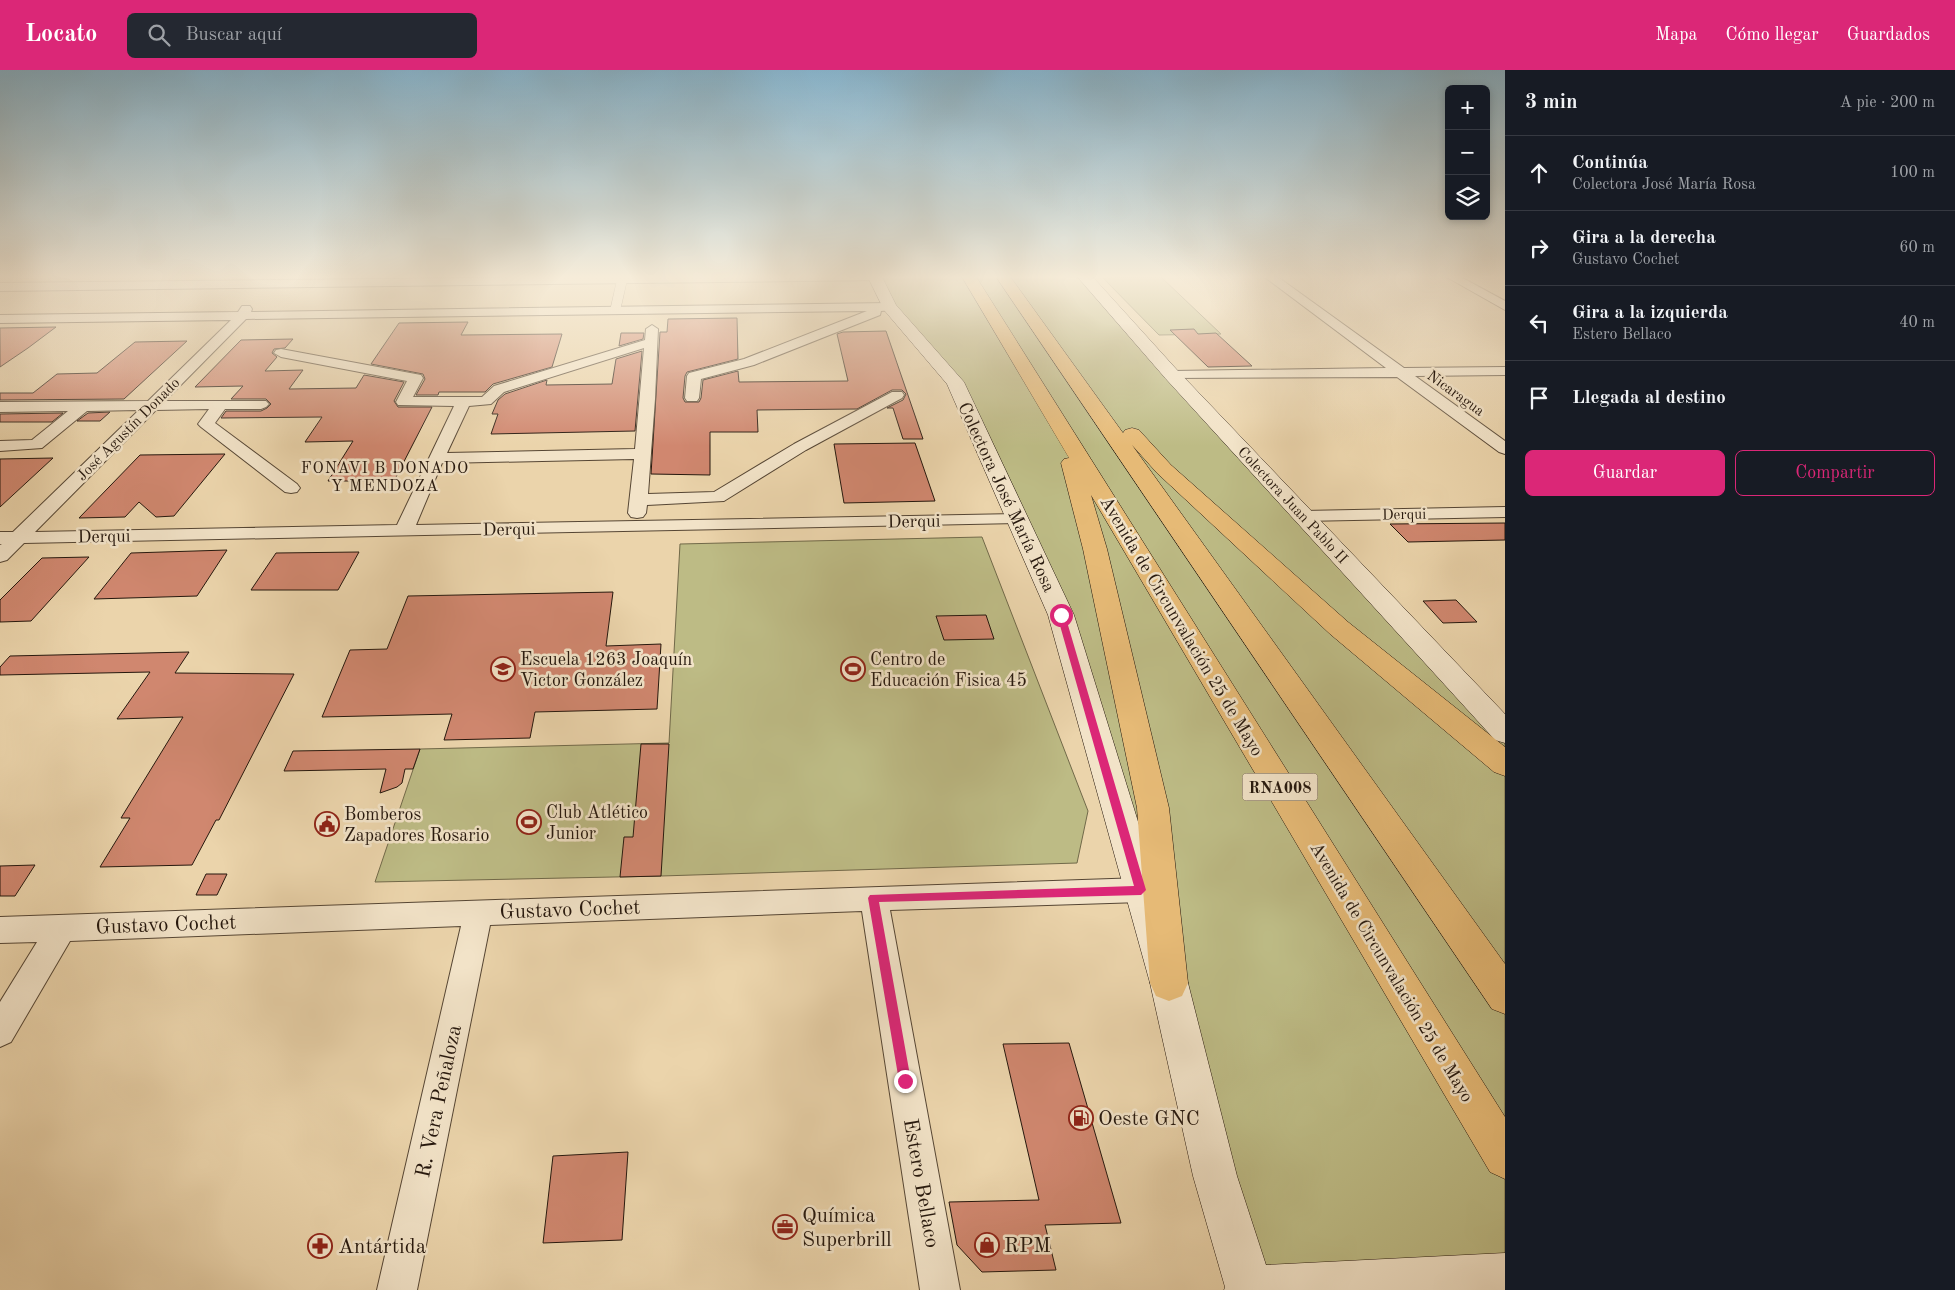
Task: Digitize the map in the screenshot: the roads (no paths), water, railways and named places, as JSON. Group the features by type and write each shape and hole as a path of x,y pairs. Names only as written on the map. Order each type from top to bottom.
{"highway":[{"name":"Avenida de Circunvalación 25 de Mayo","path":"1003,332 1505,1157"},
{"path":"1044,332 1505,996"},
{"path":"1052,343 1164,469 1339,628 1505,764"},
{"path":"1054,416 1074,473 1095,549 1153,808 1169,983"}],"main road":[{"name":"Colectora José María Rosa","path":"911,332 955,382 1061,615 1169,983 1215,1176 1250,1290"},
{"name":"Colectora Juan Pablo II","path":"1134,332 1505,732"},
{"path":"1250,1290 1505,1277"}],"street":[{"name":"José Agustín Donado","path":"0,556 9,538 152,406 226,332"},
{"path":"636,526 652,332"},
{"path":"692,398 694,376 749,362 826,332"},
{"name":"Nicaragua","path":"1345,332 1505,449"},
{"path":"281,353 416,378 403,402 486,401 499,388 651,342"},
{"path":"1172,375 1505,370"},
{"path":"638,500 718,497 800,447 897,395"},
{"path":"404,531 436,458 464,401"},
{"path":"221,404 206,424 291,488"},
{"path":"0,407 261,404"},
{"path":"0,446 36,445 83,406"},
{"path":"436,458 642,454"},
{"name":"Derqui","path":"1303,516 1505,512"},
{"name":"Derqui","path":"9,538 1017,519"},
{"name":"Gustavo Cochet","path":"0,930 1141,890"},
{"name":"Estero Bellaco","path":"874,898 940,1290"},
{"name":"R. Vera Peñaloza","path":"397,1290 478,913"},
{"path":"0,1032 62,928"}],"place":[{"name":"Escuela 1263 Joaquín Victor González","path":"503,669"},
{"name":"Centro de Educación Fisica 45","path":"853,669"},
{"name":"Club Atlético Junior","path":"529,822"},
{"name":"Bomberos Zapadores Rosario","path":"327,824"},
{"name":"Oeste GNC","path":"1081,1118"},
{"name":"Química Superbrill","path":"785,1227"},
{"name":"RPM","path":"987,1245"},
{"name":"Antártida","path":"320,1246"}],"district":[{"name":"FONAVI B DONADO Y MENDOZA","path":"385,476"}]}
